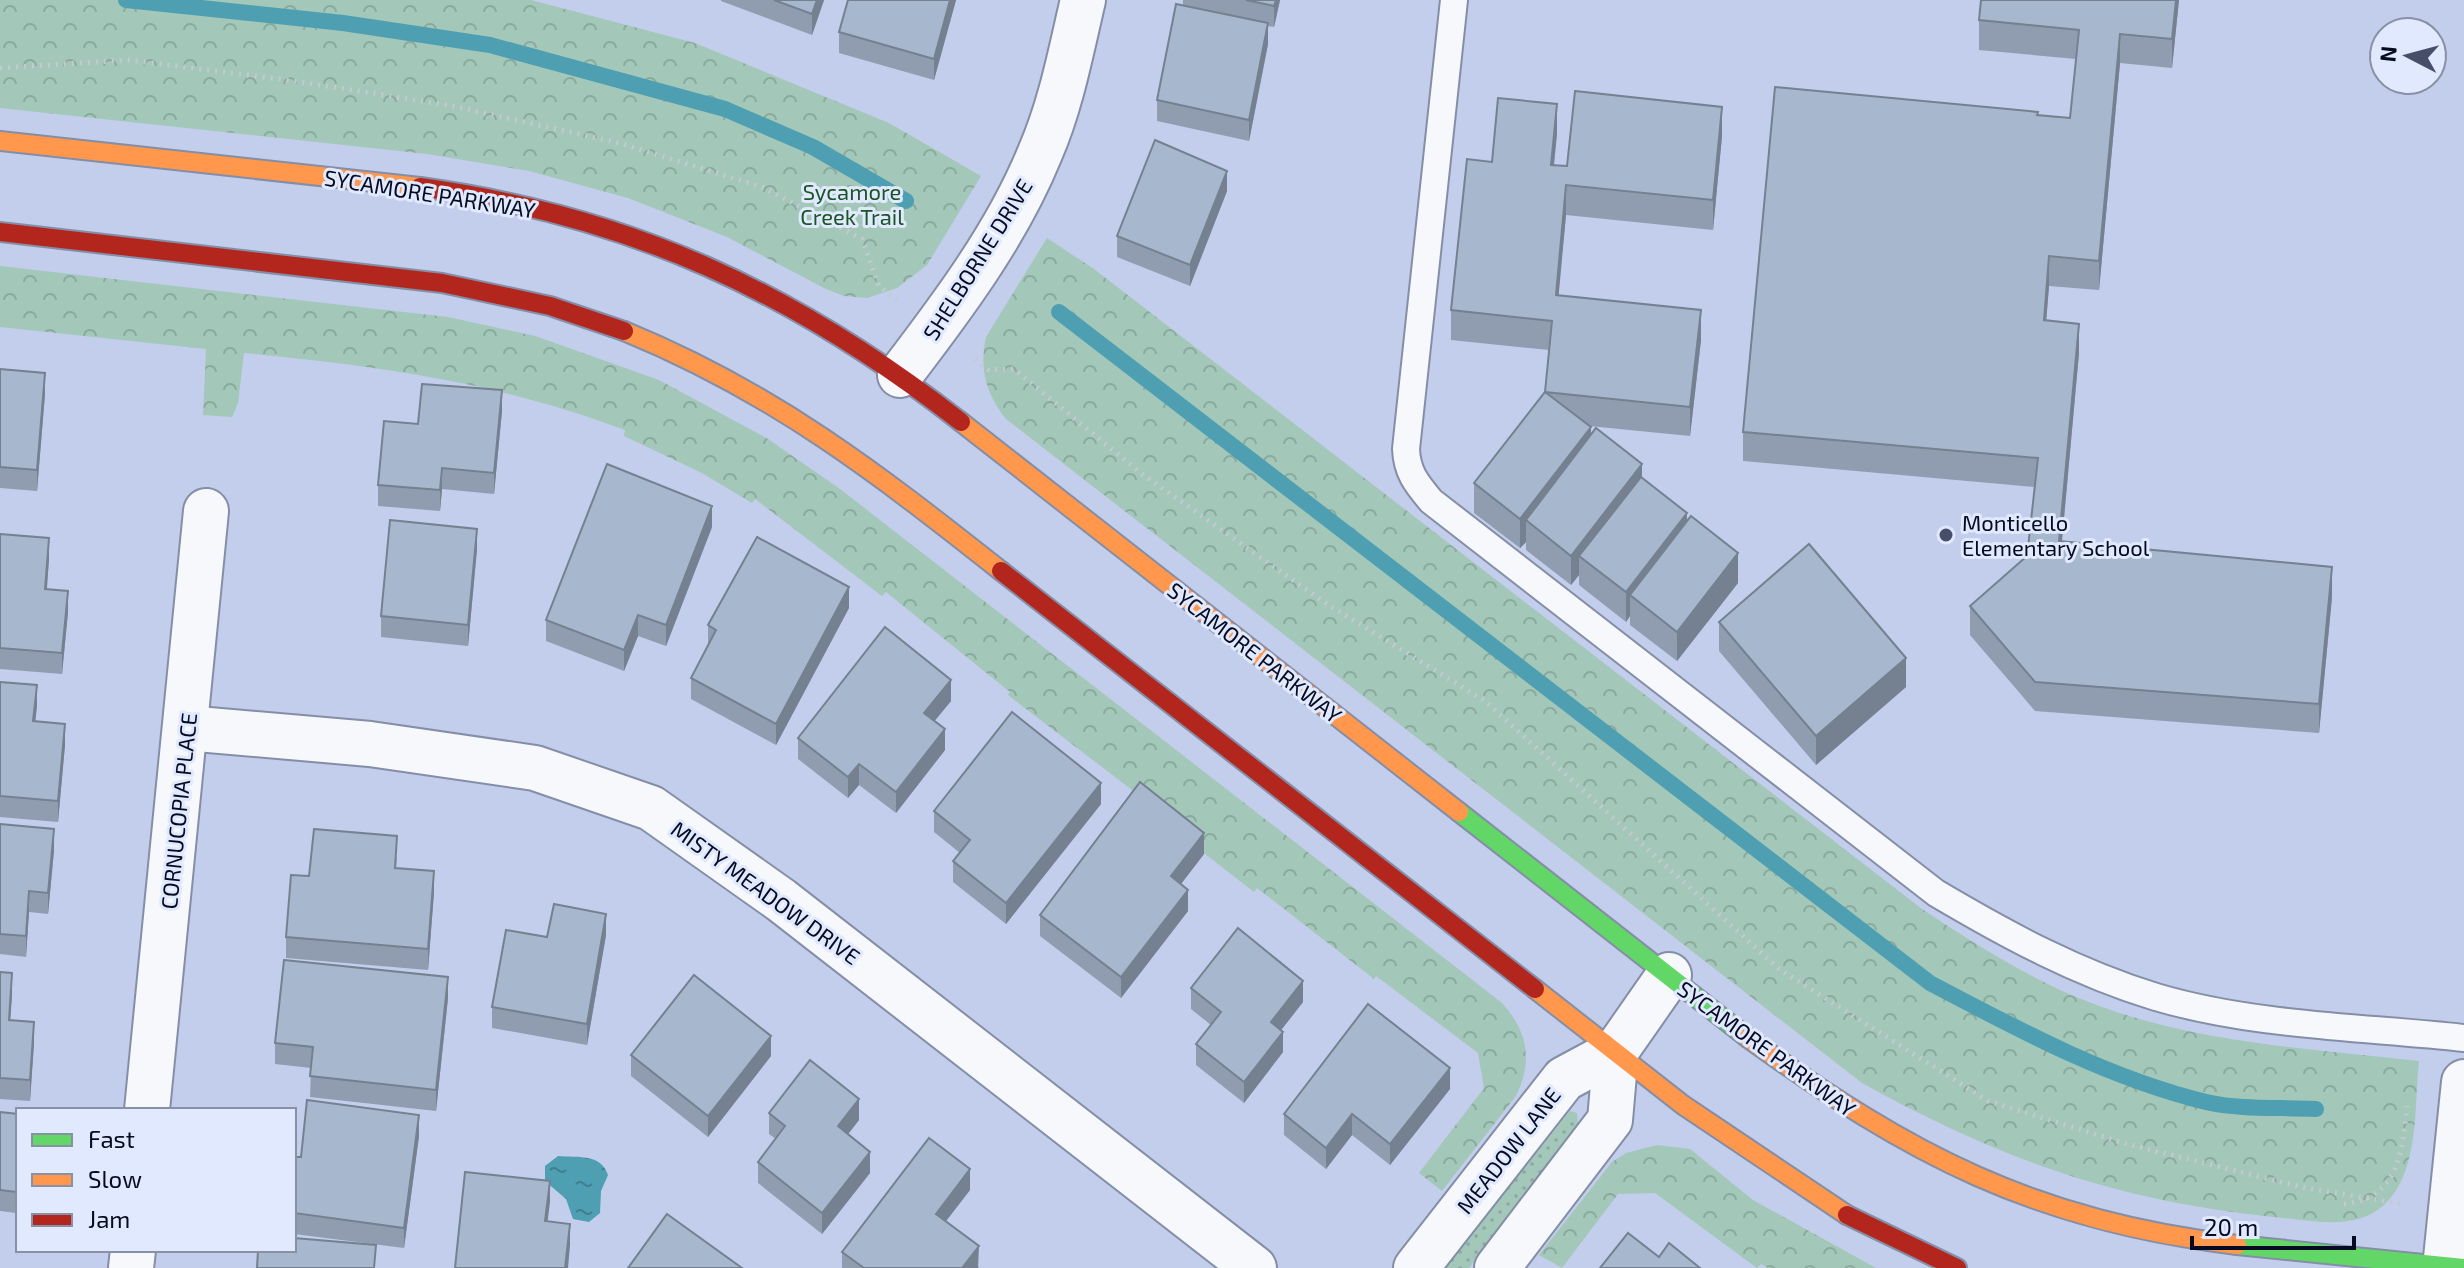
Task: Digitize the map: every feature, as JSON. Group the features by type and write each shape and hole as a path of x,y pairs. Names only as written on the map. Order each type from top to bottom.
{"main road":[{"name":"SYCAMORE PARKWAY","path":"0,141 416,186 514,201 616,229 700,262 806,315 900,375 1741,1033 1835,1101 1918,1151 2006,1191 2126,1227 2217,1243 2451,1267"},
{"path":"0,232 460,285 585,317 657,344 749,389 863,462 1762,1163 1850,1216 1923,1255 1957,1268"}],"street":[{"name":"SHELBORNE DRIVE","path":"900,375 940,323 1016,206 1041,152 1059,98 1083,0"},
{"name":"CORNUCOPIA PLACE","path":"147,1108 206,511"},
{"name":"MISTY MEADOW DRIVE","path":"186,728 370,744 535,768 651,808 793,909 1254,1268"},
{"name":"MEADOW LANE","path":"1416,1268 1564,1079 1616,1051 1669,975"},
{"name":"MEADOW LANE","path":"1497,1268 1610,1120 1616,1051"},
{"path":"2451,1267 2464,1082"}],"lane":[{"path":"1454,0 1406,449 1407,466 1413,481 1431,501 1936,893 2011,938 2081,971 2158,997 2241,1015 2464,1038"}],"path":[{"path":"2329,1203 2356,1202 2387,1182 2402,1156 2408,1101"}],"green space":[{"name":"Sycamore Creek Trail","path":"0,0 531,0 695,43 889,123 981,176 927,265 897,288 867,298 844,296 727,237 628,198 529,171 427,154 0,108"},
{"path":"1047,238 1094,269 1922,909 1994,954 2069,994 2154,1023 2241,1041 2419,1061 2410,1157 2396,1191 2372,1213 2359,1219 2331,1222 2215,1210 2161,1200 2012,1155 1862,1083 1006,419 993,400 986,381 983,360 986,337"},
{"path":"0,266 448,317 535,336 659,380 768,439 840,489 1502,1003 1518,1025 1525,1047 1525,1071 1516,1096 1442,1191 1419,1173 1484,1088 1478,1053 1376,976 1374,979 1257,888 1254,892 1133,798 1136,793 1008,695 1010,692 886,592 882,596 755,499 752,503 702,473 624,436 625,430 578,413 484,388 390,370 244,353 238,403 232,417 203,415 206,349 0,327"},
{"path":"1570,1111 1577,1113 1578,1126 1469,1268 1445,1268"},
{"path":"1657,1145 1690,1149 1753,1200 1876,1268 1768,1268 1761,1264 1757,1268 1655,1193 1618,1194 1562,1268 1539,1255 1612,1162 1626,1153"}],"water":[{"path":"558,1156 594,1160 605,1168 608,1175 601,1191 600,1213 589,1222 573,1219 566,1199 545,1181 545,1166"}],"building":[{"path":"774,0 817,0 812,14"},
{"path":"848,0 950,0 934,59 839,32"},
{"path":"1246,0 1276,0 1274,6"},
{"path":"1981,0 2176,0 2172,39 2120,34 2099,261 2049,256 2044,320 2079,324 2059,541 2332,567 2319,704 2035,682 1970,606 2027,556 2038,458 1743,432 1775,87 2038,112 2037,115 2070,118 2079,30 1979,20"},
{"path":"1176,4 1268,23 1249,120 1157,100"},
{"path":"1575,91 1722,107 1713,200 1566,185 1556,295 1701,310 1690,407 1545,392 1552,321 1451,310 1467,159 1492,162 1498,98 1557,104 1551,165 1567,166"},
{"path":"1155,140 1227,171 1190,265 1117,236"},
{"path":"0,369 45,373 37,470 0,467"},
{"path":"422,384 502,390 494,473 442,468 440,490 378,485 384,421 418,424"},
{"path":"1545,392 1591,427 1520,519 1474,483"},
{"path":"1596,428 1642,464 1571,556 1526,520"},
{"path":"607,464 712,506 666,625 638,615 624,650 546,620"},
{"path":"1641,477 1687,513 1626,592 1579,556"},
{"path":"1691,516 1738,553 1677,632 1630,595"},
{"path":"390,520 477,529 468,625 381,616"},
{"path":"0,534 49,538 45,589 68,591 62,653 0,648"},
{"path":"757,537 849,587 776,724 691,678 716,630 708,625"},
{"path":"1809,544 1906,658 1816,736 1719,622"},
{"path":"885,627 951,680 924,713 945,729 896,792 859,764 848,777 798,738"},
{"path":"0,682 37,685 33,721 65,724 58,801 0,796"},
{"path":"1012,712 1101,783 1006,903 953,861 970,840 934,811"},
{"path":"1140,782 1204,833 1171,876 1188,890 1121,977 1040,915"},
{"path":"0,824 54,829 48,893 29,891 26,936 0,934"},
{"path":"314,829 397,836 395,868 434,871 428,949 286,937 291,875 309,876"},
{"path":"554,904 606,914 587,1024 492,1007 506,930 547,937"},
{"path":"1238,928 1303,981 1271,1022 1283,1032 1244,1082 1196,1044 1221,1012 1191,988"},
{"path":"284,960 448,977 436,1090 310,1076 313,1047 275,1043"},
{"path":"0,972 12,973 9,1020 34,1022 30,1080 0,1078"},
{"path":"694,975 771,1036 708,1116 631,1055"},
{"path":"1368,1004 1450,1068 1390,1144 1352,1114 1326,1148 1284,1114"},
{"path":"810,1060 859,1099 838,1126 870,1152 822,1213 758,1162 785,1126 769,1113"},
{"path":"307,1100 419,1115 404,1228 296,1213 296,1157 301,1157"},
{"path":"0,1112 16,1114 16,1192 0,1190"},
{"path":"929,1138 970,1169 936,1214 979,1246 962,1268 864,1268 842,1252"},
{"path":"465,1172 550,1181 545,1221 570,1224 565,1268 455,1268"},
{"path":"667,1214 742,1268 628,1268"},
{"path":"1628,1233 1659,1257 1669,1243 1700,1268 1600,1268"},
{"path":"296,1238 376,1245 374,1268 257,1268 258,1252 296,1252"}],"waterway":[{"path":"126,0 343,23 490,45 725,109 813,147 906,201"},
{"path":"1059,312 1930,983 2065,1051 2170,1092 2233,1106 2316,1109"}],"traffic: fast":[{"path":"1459,812 1748,1038"},
{"path":"2237,1245 2464,1268"}],"traffic: slow":[{"path":"0,141 420,187"},
{"path":"624,331 728,380 822,437 1001,571"},
{"path":"961,422 1459,812"},
{"path":"1535,989 1683,1105 1847,1215"},
{"path":"1748,1038 1864,1116 1921,1149 1978,1176 2036,1200 2098,1219 2165,1234 2237,1245"}],"traffic: jam":[{"path":"420,187 497,200 570,218 640,240 707,267 772,298 836,335 961,422"},
{"path":"0,232 442,283 550,306 624,331"},
{"path":"1001,571 1535,989"},
{"path":"1847,1215 1957,1268"}],"place":[{"name":"Monticello Elementary School","path":"1946,535"}]}
